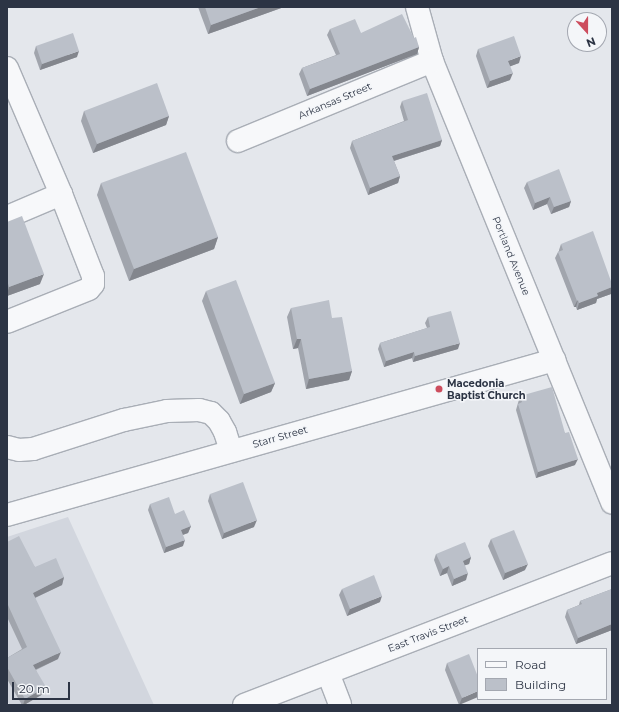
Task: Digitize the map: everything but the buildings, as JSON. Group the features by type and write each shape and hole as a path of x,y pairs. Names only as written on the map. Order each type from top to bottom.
{"street":[{"name":"Portland Avenue","path":"417,7 432,61 612,503"},
{"name":"Arkansas Street","path":"238,141 432,61"},
{"path":"7,68 61,194 93,276 93,284 89,289 7,322"},
{"path":"7,217 61,194"},
{"name":"Starr Street","path":"7,515 554,360"},
{"path":"7,447 19,450 32,449 124,420 167,411 199,410 211,413 219,421 225,432 231,451"},
{"name":"East Travis Street","path":"244,705 612,563"},
{"path":"328,673 340,705"}],"shaded area":[{"path":"68,517 154,705 10,705 7,701 7,537"}],"place":[{"name":"Macedonia Baptist Church","path":"439,389"}]}
